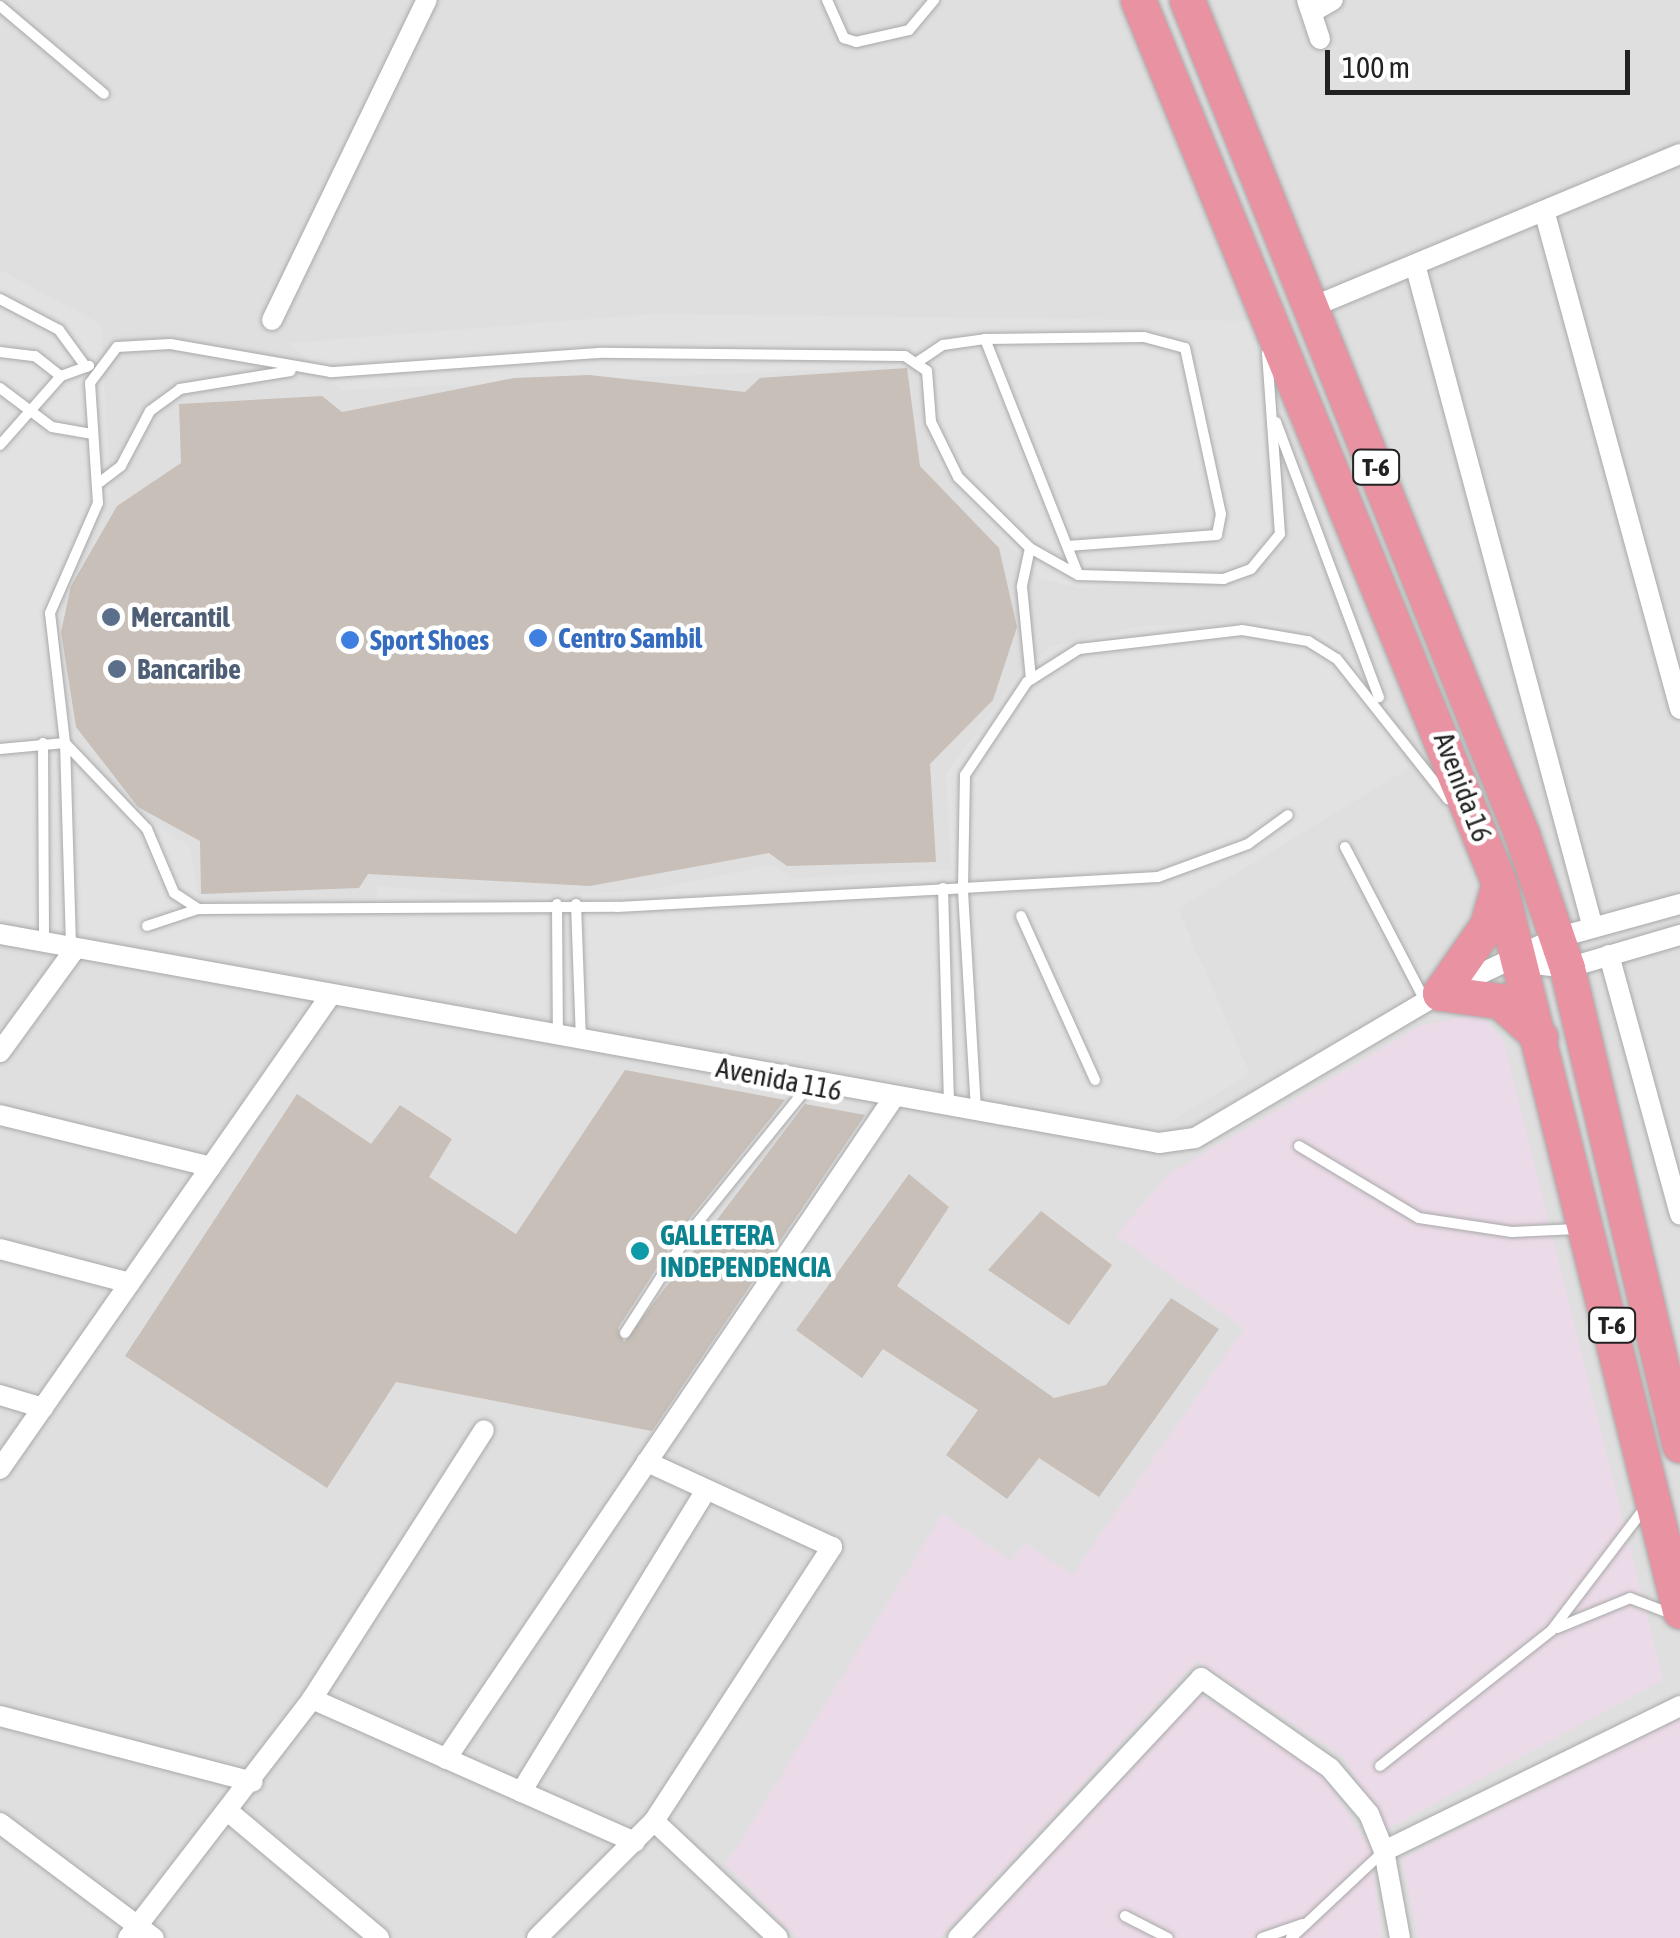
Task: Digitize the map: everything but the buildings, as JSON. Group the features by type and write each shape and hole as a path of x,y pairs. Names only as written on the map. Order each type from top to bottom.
{"highway":[{"name":"Avenida 16","path":"1138,0 1263,297 1499,883 1542,1040 1680,1611"},
{"name":"Avenida 16","path":"1187,0 1561,953 1680,1445"},
{"path":"1433,997 1486,926 1499,883"},
{"path":"1433,997 1500,1001 1542,1040"}],"street":[{"path":"272,320 427,0"},
{"path":"1320,39 1309,6 1332,0"},
{"path":"1310,308 1416,268 1680,154"},
{"path":"1545,214 1680,709"},
{"path":"1416,268 1593,928"},
{"path":"1561,953 1593,928 1680,904"},
{"name":"Avenida 116","path":"0,934 1116,1142 1195,1138 1433,997 1520,962 1561,953"},
{"path":"1520,962 1561,953 1609,955 1680,936"},
{"path":"0,1052 73,948"},
{"path":"1609,955 1680,1214"},
{"path":"0,1469 330,996"},
{"path":"446,1759 892,1100"},
{"path":"0,1114 211,1167"},
{"path":"0,1249 130,1283"},
{"path":"0,1395 43,1408"},
{"path":"0,1822 141,1934 312,1699 484,1430"},
{"path":"537,1938 654,1821 832,1547 646,1462"},
{"path":"521,1792 706,1490"},
{"path":"958,1938 1201,1678 1330,1768 1369,1814 1384,1852 1400,1938"},
{"path":"312,1699 635,1842"},
{"path":"1384,1852 1680,1706"},
{"path":"0,1716 253,1782"},
{"path":"229,1812 378,1938"},
{"path":"654,1821 764,1933"}],"lane":[{"path":"826,0 844,38 856,42 909,30 934,0"},
{"path":"0,6 104,94"},
{"path":"919,360 943,452 1030,548 1078,575 1224,580 1251,569 1280,534 1263,297"},
{"path":"0,300 59,330 86,367"},
{"path":"984,338 1078,575"},
{"path":"100,482 121,466 150,411 180,389 298,370 599,353 919,360 943,345 984,338 1170,340 1194,368 1217,535 1067,546"},
{"path":"0,445 26,408 61,376 100,364 140,342 298,370"},
{"path":"0,352 35,356 61,376"},
{"path":"73,948 65,743 50,613 100,482 92,434 90,383 100,364"},
{"path":"0,388 52,427 92,434"},
{"path":"1271,407 1382,704"},
{"path":"1030,548 1022,602 1031,679"},
{"path":"977,1116 964,888 965,774 1031,679 1079,649 1150,636 1278,632 1337,658 1382,704 1453,806 1478,824"},
{"path":"44,743 44,942"},
{"path":"0,749 65,743 147,830 174,892 199,909"},
{"path":"147,926 199,909 576,904 1158,878 1235,850 1288,815"},
{"path":"1345,847 1433,997"},
{"path":"943,888 949,1111"},
{"path":"557,904 558,1038"},
{"path":"576,904 581,1043"},
{"path":"1021,916 1095,1080"},
{"path":"625,1334 690,1232 809,1085"},
{"path":"1299,1146 1419,1218 1512,1232 1588,1228"},
{"path":"1380,1766 1551,1631 1653,1496"},
{"path":"1551,1631 1630,1598 1680,1620"},
{"path":"1290,1938 1384,1852"},
{"path":"1125,1916 1168,1938"},
{"path":"1262,1938 1308,1922"}],"shaded area":[{"path":"0,0 1680,0 1680,1938 0,1938"},
{"path":"0,270 101,324 111,493 68,575 55,643 73,734 125,806 190,846 199,902 376,899 378,886 509,898 655,889 770,865 795,878 951,869 946,774 1019,673 1050,647 1134,627 1267,621 1320,632 1350,655 1409,768 1178,909 1250,1074 1164,1125 0,919"},
{"path":"654,314 1255,321 1274,558 1237,583 1079,588 1038,578 937,464 915,366 341,390 289,343"},
{"path":"1479,1014 1504,1041 1663,1680 1386,1830 1343,1757 1197,1661 940,1938 797,1938 726,1865 943,1513 1011,1561 1025,1543 1072,1575 1244,1329 1116,1235 1170,1173 1420,1026"},
{"path":"1200,1694 1323,1774 1370,1848 1382,1938 974,1938"},
{"path":"1680,1710 1680,1938 1418,1938 1402,1859"}],"place":[{"name":"Mercantil","path":"111,617"},
{"name":"Centro Sambil","path":"538,638"},
{"name":"Sport Shoes","path":"350,640"},
{"name":"Bancaribe","path":"117,669"},
{"name":"GALLETERA INDEPENDENCIA","path":"640,1251"}]}
